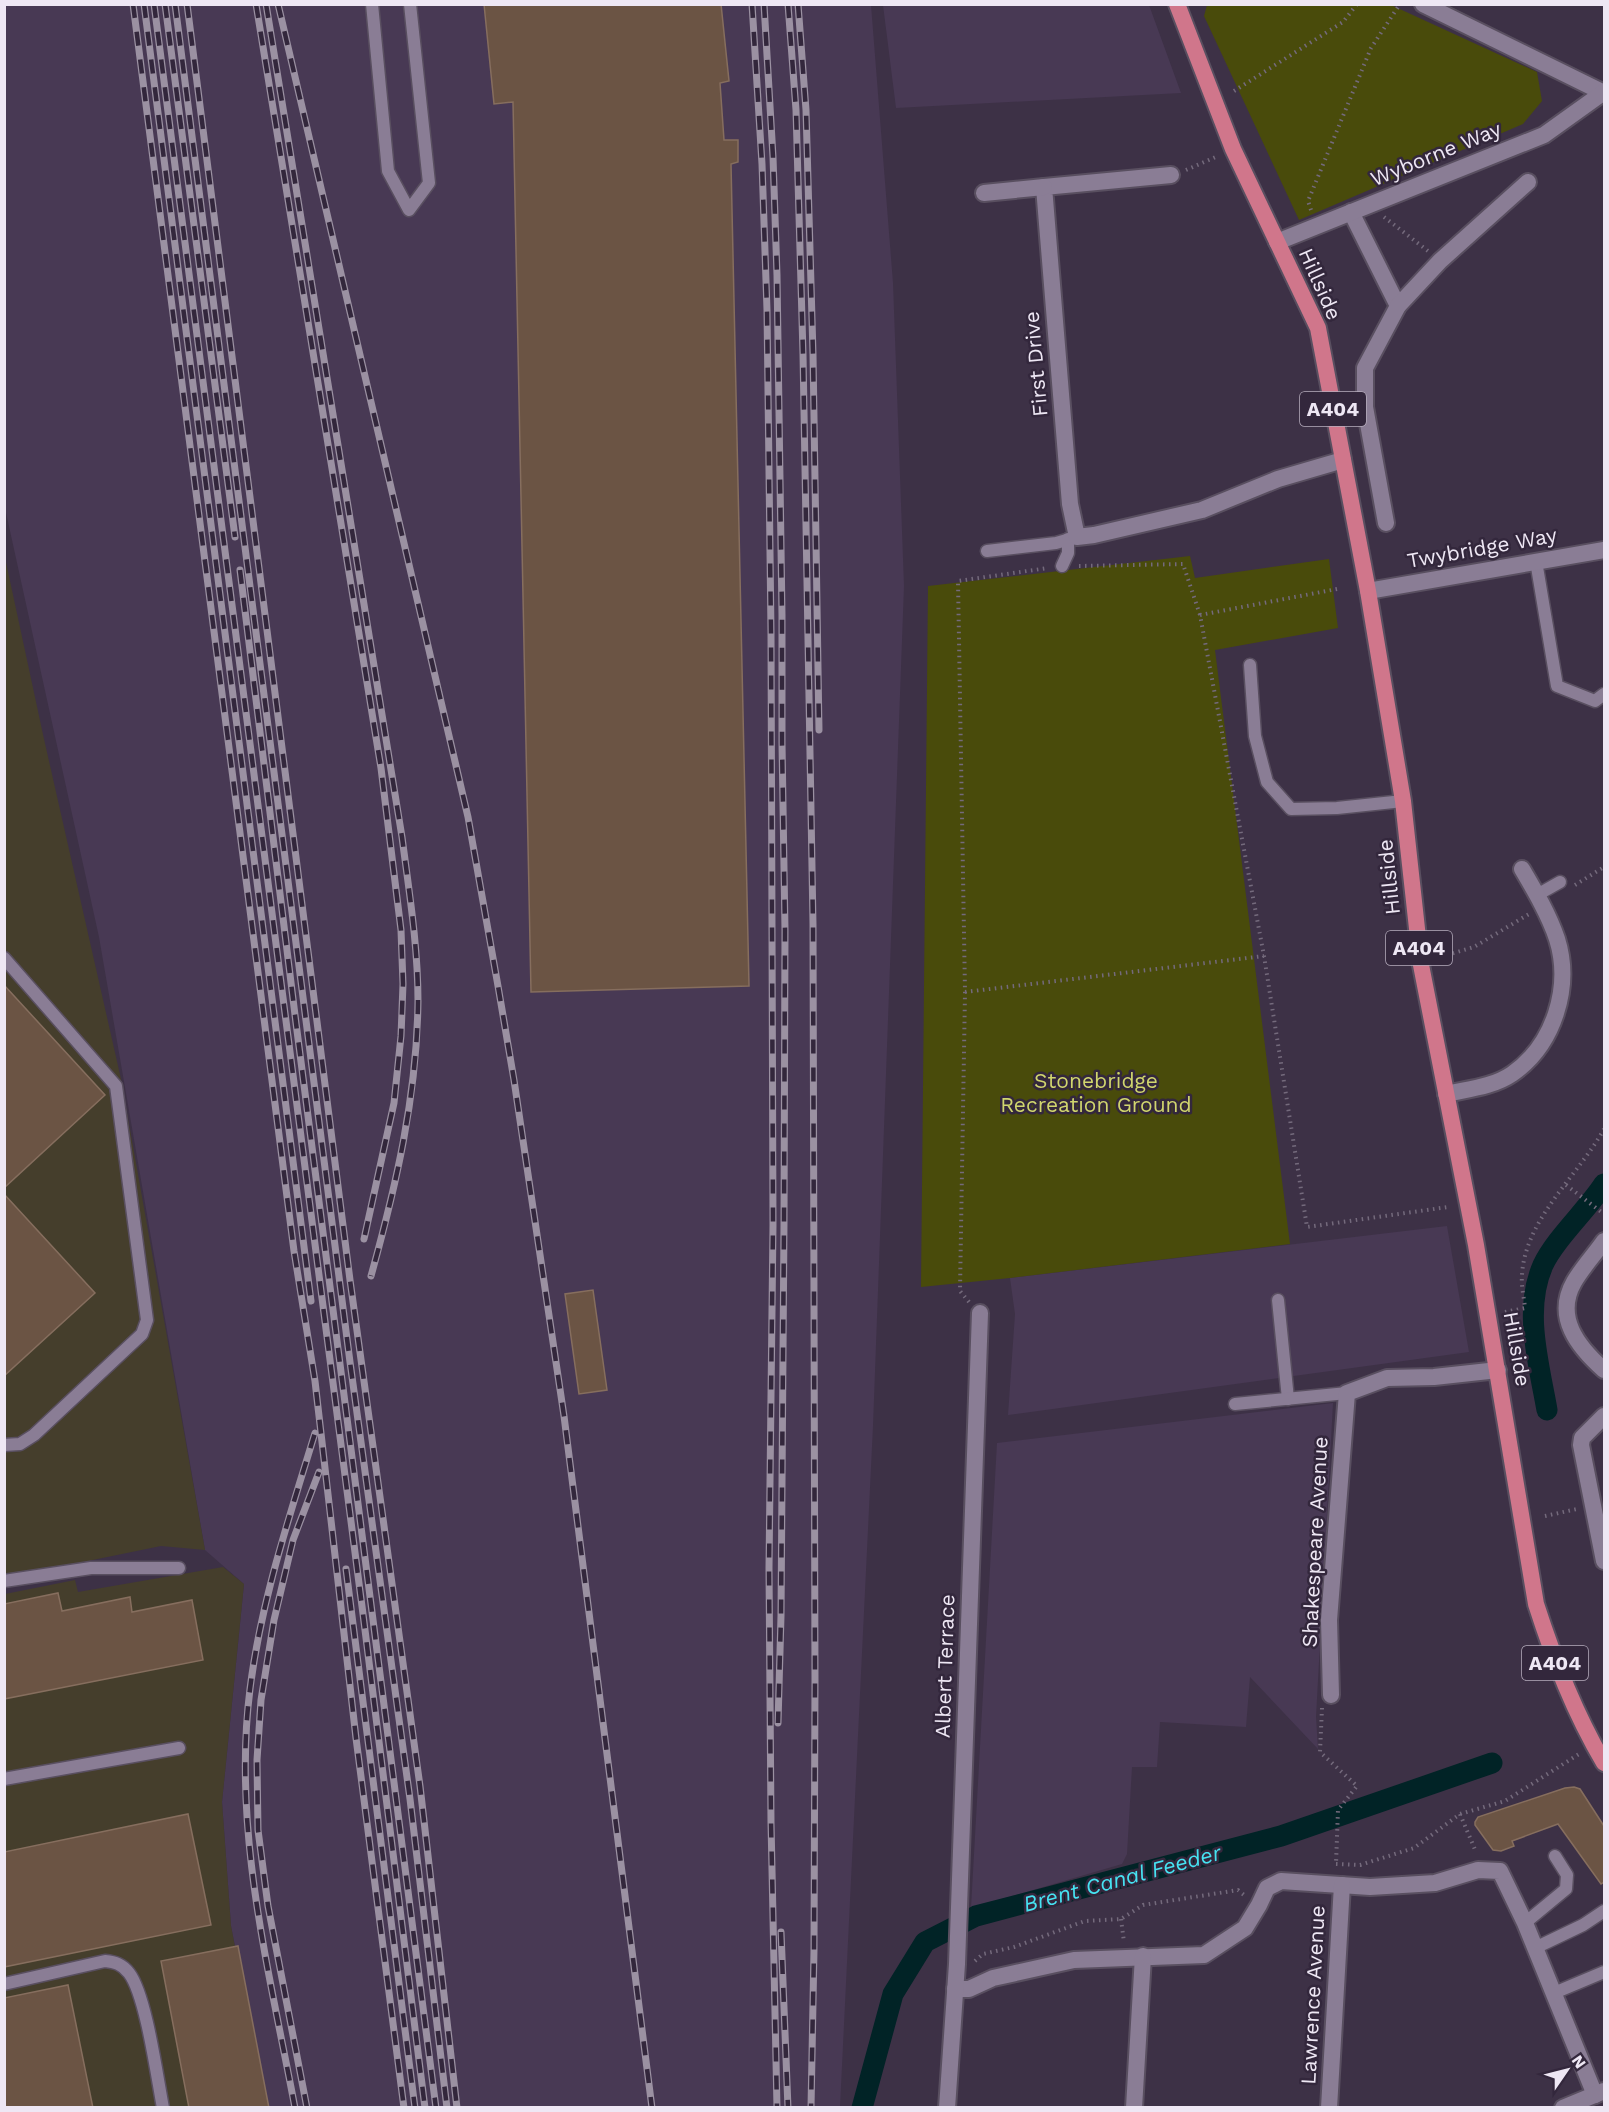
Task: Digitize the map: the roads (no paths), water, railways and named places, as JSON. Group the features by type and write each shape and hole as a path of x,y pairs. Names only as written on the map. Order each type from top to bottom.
{"main road":[{"name":"Hillside","path":"1177,4 1246,179 1318,328 1368,591 1403,801 1421,965 1476,1245 1536,1604 1554,1660 1574,1708 1605,1762"}],"street":[{"path":"1423,4 1604,92"},
{"name":"Wyborne Way","path":"1277,242 1544,135 1604,92"},
{"path":"984,193 1171,175"},
{"path":"1386,524 1365,407 1365,368 1398,306 1440,261 1528,182"},
{"name":"First Drive","path":"1044,187 1073,538"},
{"path":"1351,212 1398,306"},
{"path":"1073,538 1094,536 1202,510 1278,479 1343,460"},
{"name":"Twybridge Way","path":"1368,591 1605,550"},
{"path":"1446,1094 1494,1083 1512,1074 1536,1051 1553,1025 1563,980 1557,940 1538,897 1522,869"},
{"path":"1605,1241 1573,1283 1565,1308 1571,1330 1583,1349 1605,1370"},
{"name":"Albert Terrace","path":"947,2108 958,1936 980,1313"},
{"path":"1347,1393 1387,1378 1434,1377 1498,1370"},
{"name":"Shakespeare Avenue","path":"1331,1695 1329,1620 1347,1393"},
{"path":"1605,1416 1582,1438 1581,1445 1605,1561"},
{"path":"955,1989 969,1989 993,1978 1074,1960 1204,1955 1245,1928 1266,1888 1281,1881 1370,1887 1435,1883 1478,1870 1492,1871 1525,1923 1600,2093 1563,2108"},
{"name":"Lawrence Avenue","path":"1329,2108 1339,1885"},
{"path":"1134,2108 1143,1956"}],"lane":[{"path":"372,4 388,171 410,210 429,183 410,4"},
{"path":"987,551 1056,543 1073,538"},
{"path":"1062,566 1073,538"},
{"path":"1536,561 1557,686 1595,701 1605,694"},
{"path":"1250,664 1255,736 1267,782 1291,809 1337,808 1403,801"},
{"path":"1538,897 1560,882"},
{"path":"4,958 116,1086 147,1320 142,1334 34,1435 20,1444 4,1445"},
{"path":"1278,1300 1288,1399"},
{"path":"1235,1404 1347,1393"},
{"path":"4,1581 91,1568 179,1568"},
{"path":"4,1779 179,1748"},
{"path":"1525,1923 1566,1889 1567,1875 1555,1856"},
{"path":"1535,1948 1583,1925 1605,1911"},
{"path":"4,1984 94,1964 117,1962 129,1973 136,1987 145,2019 163,2108"},
{"path":"1554,1993 1605,1972"}],"waterway":[{"name":"Brent Canal Feeder","path":"1547,1410 1534,1337 1534,1300 1537,1282 1548,1255 1604,1184"},
{"name":"Brent Canal Feeder","path":"862,2108 893,1994 925,1942 976,1916 1281,1836 1492,1763"}],"railway":[{"path":"133,4 294,1251 315,1381 356,1738 404,2108"},
{"path":"144,4 311,1301"},
{"path":"154,4 425,2108"},
{"path":"165,4 235,537"},
{"path":"175,4 350,1362 410,1799 447,2108"},
{"path":"187,4 350,1280 420,1786 457,2108"},
{"path":"256,4 381,768 401,930 403,984 401,1036 394,1103 364,1239"},
{"path":"266,4 402,837 413,919 418,1001 414,1071 397,1174 371,1276"},
{"path":"278,4 468,817 514,1080 564,1416 652,2108"},
{"path":"752,4 762,164 767,310 771,632 773,1225 769,1568 777,2108"},
{"path":"764,4 777,275 785,930 781,1616 778,1723"},
{"path":"788,4 796,110 803,354 813,924 815,1679 811,2108"},
{"path":"798,4 806,110 813,354 819,730"},
{"path":"240,570 436,2108"},
{"path":"295,2108 256,1900 249,1847 246,1742 250,1689 261,1624 295,1496 315,1433"},
{"path":"307,2108 268,1906 258,1830 257,1760 261,1700 274,1620 293,1540 319,1472"},
{"path":"346,1569 415,2108"},
{"path":"781,1932 788,2108"}],"park label":[{"name":"Stonebridge Recreation Ground","path":"1096,1093"}]}
